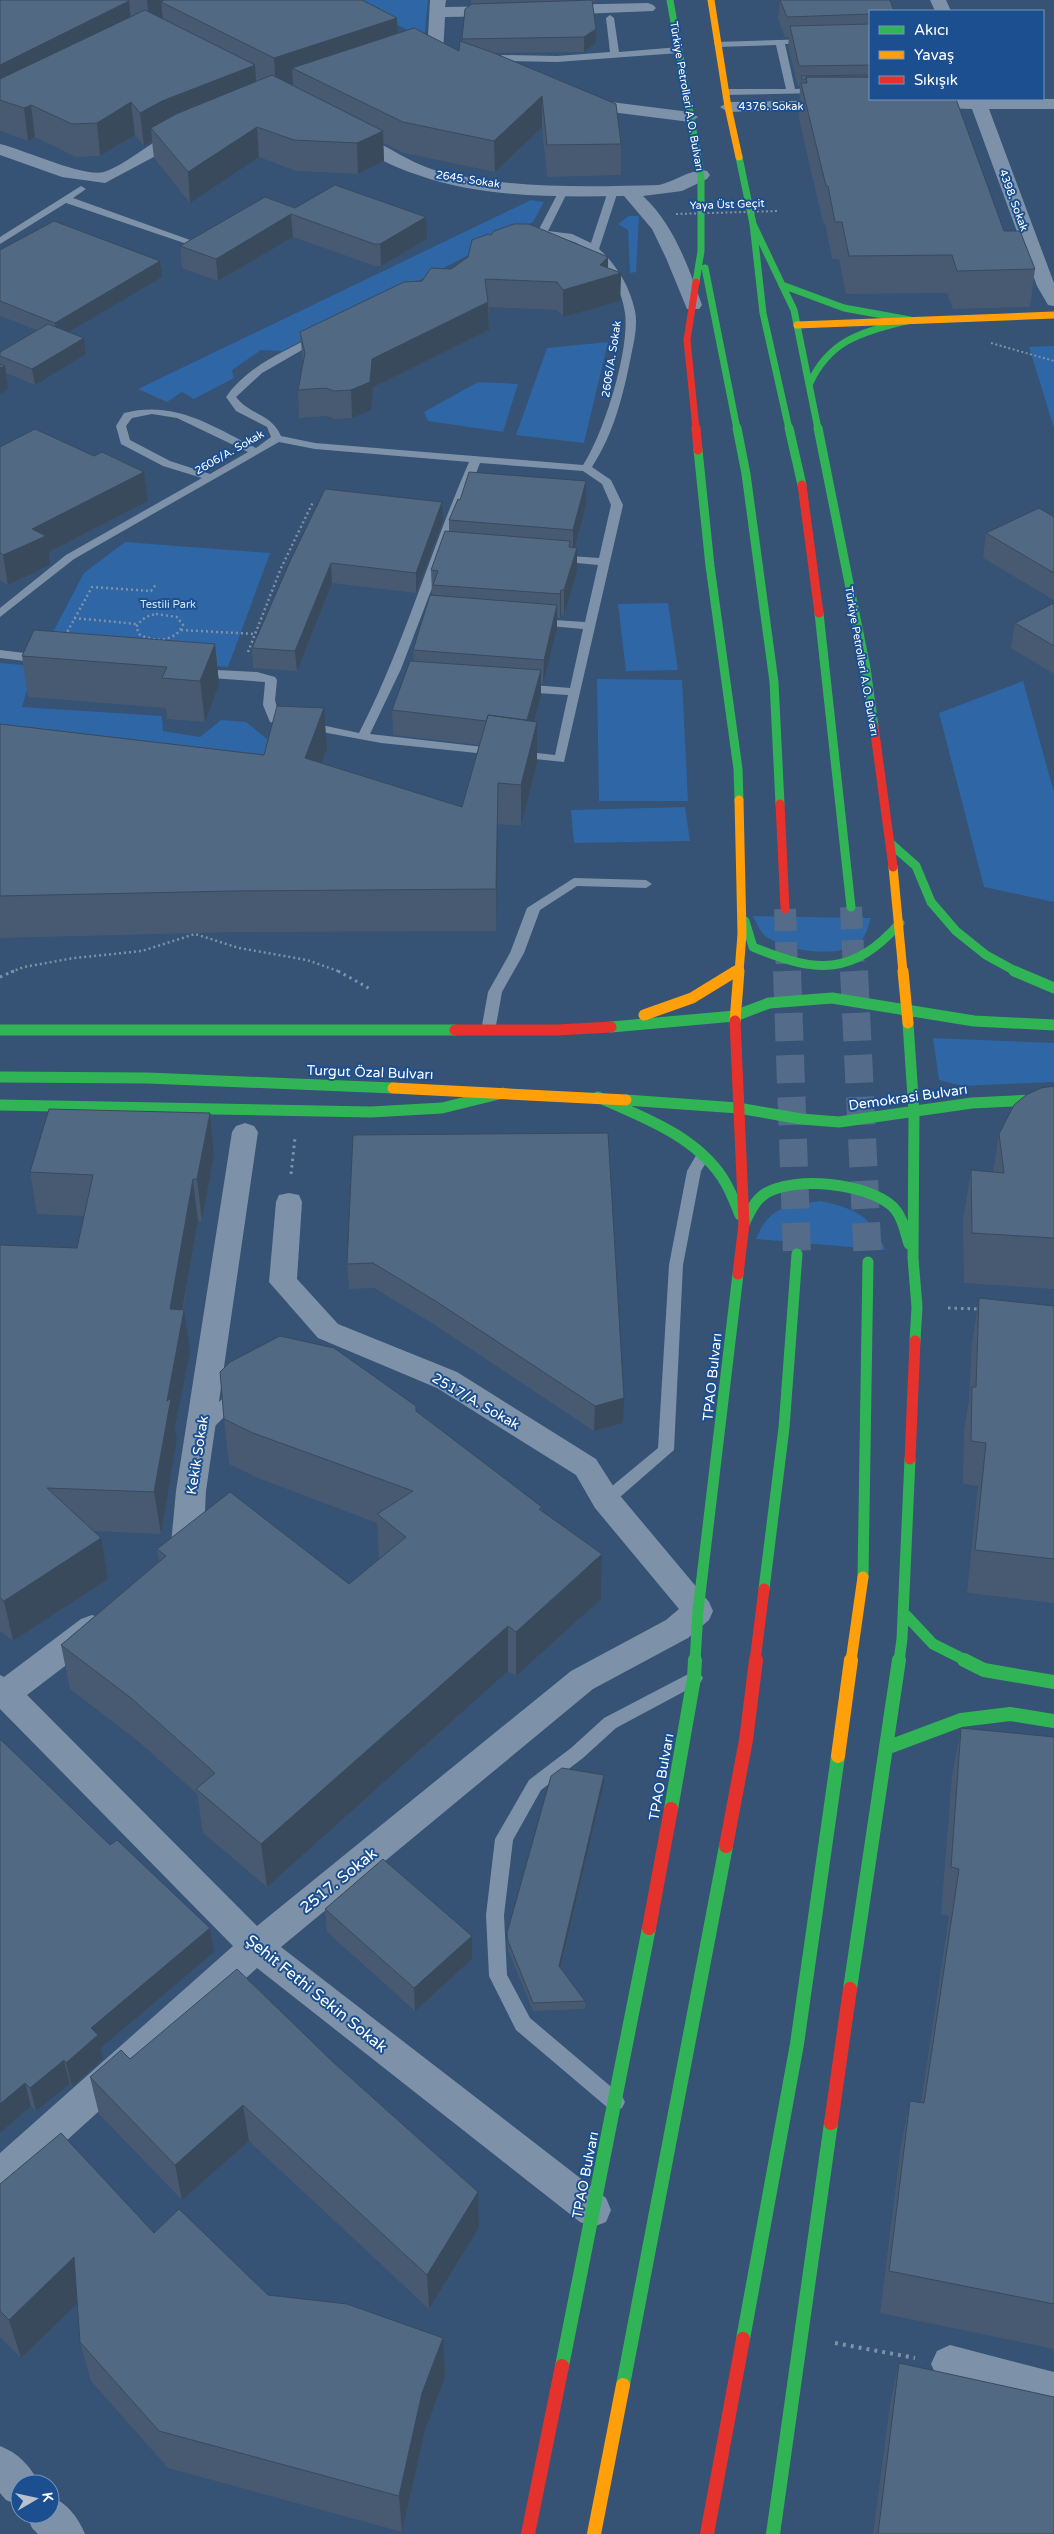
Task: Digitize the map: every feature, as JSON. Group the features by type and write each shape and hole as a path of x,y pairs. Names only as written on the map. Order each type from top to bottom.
{"main road":[{"name":"Türkiye Petrolleri A.O. Bulvarı","path":"670,0 701,175 702,252 687,340 710,566 738,769 742,934 735,1016"},
{"name":"Türkiye Petrolleri A.O. Bulvarı","path":"711,0 727,99 753,224 763,312 805,499 828,688 851,907"},
{"name":"Türkiye Petrolleri A.O. Bulvarı","path":"753,224 794,310 866,668 891,844 900,923 914,1112"},
{"name":"Türkiye Petrolleri A.O. Bulvarı","path":"702,252 746,474 774,682 784,909"},
{"path":"782,285 809,300 839,309 910,320"},
{"path":"797,325 1054,315"},
{"path":"808,385 811,371 830,348 854,338 910,320"},
{"path":"891,844 918,869 929,898 949,923 972,946 1007,967 1054,988"},
{"path":"742,904 753,948 775,959 801,965 829,966 855,962 876,952 892,937 900,923"},
{"path":"612,1027 692,998 739,969"},
{"path":"0,1030 488,1031 612,1027 735,1016 769,1003 808,998 860,1002 908,1012 974,1022 1054,1025"},
{"name":"TPAO Bulvarı","path":"528,2534 637,1997 694,1678 698,1611 744,1224 735,1016"},
{"name":"Turgut Özal Bulvarı","path":"0,1077 148,1078 598,1097 738,1108"},
{"path":"0,1105 370,1112 442,1108 503,1093"},
{"path":"598,1097 648,1121 703,1156 719,1172 744,1224"},
{"name":"Demokrasi Bulvarı","path":"738,1108 794,1118 837,1122 866,1120 984,1101 1054,1099"},
{"path":"773,2534 799,2336 902,1640 917,1307 913,1258 916,1187 914,1112"},
{"path":"744,1224 758,1199 775,1189 807,1183 843,1186 872,1194 890,1204 903,1221 913,1258"},
{"path":"594,2534 623,2391 746,1740 784,1428 797,1254"},
{"path":"707,2534 796,2044 863,1575 868,1262"},
{"path":"903,1612 933,1644 984,1670 1054,1682"},
{"path":"886,1748 962,1720 1010,1714 1054,1721"}],"street":[{"path":"452,61 429,51 437,6 517,11"},
{"path":"536,11 648,8"},
{"path":"568,98 603,106 690,117"},
{"name":"4376. Sokak","path":"727,99 852,105"},
{"path":"900,104 978,101 1054,104"},
{"name":"4398. Sokak","path":"978,101 1046,286 1054,300"},
{"path":"0,149 68,173 105,178 172,139 198,128"},
{"name":"2645. Sokak","path":"334,129 411,166 433,174 526,188 563,191 621,191 676,187 701,175"},
{"path":"621,191 653,215 674,253 693,305"},
{"name":"Kekik Sokak","path":"159,1578 167,1572 186,1547 191,1491 245,1132"},
{"name":"2517/A. Sokak","path":"288,1202 283,1282 324,1338 446,1380 586,1467 606,1500 698,1611"},
{"name":"2517. Sokak","path":"0,2177 256,1947 582,1680 677,1629 698,1611"},
{"path":"3,1690 113,1612"},
{"name":"Şehit Fethi Sekin Sokak","path":"3,1690 256,1947 593,2210"},
{"path":"950,2364 1054,2391"},
{"path":"0,2465 10,2476"},
{"path":"56,2524 65,2534"}],"lane":[{"path":"610,18 615,54"},
{"path":"718,44 816,41"},
{"path":"780,42 791,91"},
{"path":"502,58 557,59 679,50"},
{"path":"727,99 791,91 830,91"},
{"path":"0,240 82,189"},
{"path":"540,235 563,191"},
{"path":"594,249 621,191"},
{"path":"65,199 199,245"},
{"name":"2606/A. Sokak","path":"521,242 540,235 554,234 578,239 594,249 613,271 625,293 631,324 618,400 594,458 586,468"},
{"name":"2606/A. Sokak","path":"0,614 70,557 256,452 277,438 271,425 240,409 231,397 238,385 283,357 327,334"},
{"path":"211,477 148,456 126,442 121,426 128,415 152,411 180,415 256,452"},
{"path":"186,672 257,676 271,680 268,693 269,710 274,719 314,729 363,737 560,759 617,505 607,482 586,468 315,446 277,438"},
{"path":"363,737 397,679 476,459"},
{"path":"546,557 604,562"},
{"path":"523,621 590,626"},
{"path":"0,654 53,660"},
{"path":"508,687 575,692"},
{"path":"488,1031 495,992 516,953 534,908 574,882 646,884"},
{"path":"606,1500 666,1450 676,1265 694,1170 703,1156"},
{"path":"201,1431 242,1388 251,1383"},
{"path":"615,2102 523,2024 498,1976 495,1915 504,1839 535,1785 577,1753 610,1723 694,1678"}],"path":[{"name":"Yaya Üst Geçit","path":"676,214 779,211"},
{"path":"238,676 281,568 313,502"},
{"path":"53,660 92,587 151,591 157,583"},
{"path":"74,618 137,624 148,616 164,614 177,617 183,625 181,630 173,637 151,640 140,635 137,631 137,624"},
{"path":"181,630 255,634"},
{"path":"0,978 24,967 74,958 142,951 195,934 239,948 307,960 346,974 372,990"},
{"path":"288,1202 296,1134"},
{"path":"799,2336 950,2364"}],"green space":[{"path":"363,0 428,0 424,40 364,5"},
{"path":"531,200 544,202 533,222 282,351 261,350 232,370 234,378 194,399 182,392 167,402 138,389"},
{"path":"629,216 639,216 636,272 630,273 628,230 618,224"},
{"path":"608,342 584,443 516,435 547,348"},
{"path":"1054,346 1054,428 1029,347"},
{"path":"478,382 518,384 503,432 428,421 424,412"},
{"name":"Testili Park","path":"125,542 270,553 228,667 43,651 84,573"},
{"path":"668,603 678,670 626,671 618,604"},
{"path":"0,663 23,665 33,670 22,707 162,716 163,731 200,737 221,720 246,722 267,739 267,779 0,749"},
{"path":"597,679 682,680 688,801 599,801"},
{"path":"1023,681 1054,792 1054,902 984,887 939,713"},
{"path":"685,807 690,841 574,843 571,810"},
{"path":"753,916 871,918 866,933 860,942 851,947 827,952 801,949 777,943 763,934"},
{"path":"933,1038 1054,1043 1054,1082 962,1086 939,1080"},
{"path":"820,1201 852,1210 868,1221 880,1238 885,1250 756,1239 767,1219 774,1213 789,1206"}],"building":[{"path":"0,0 127,0 129,1 0,65"},
{"path":"164,0 362,0 397,18 274,58 161,2"},
{"path":"592,0 596,29 584,37 462,39 465,9 472,4"},
{"path":"780,0 890,0 894,10 869,10 869,14 787,17"},
{"path":"145,10 255,65 162,101 140,113 131,102 97,123 72,124 31,105 24,108 0,100 0,79"},
{"path":"869,24 869,65 799,66 790,26"},
{"path":"414,28 459,51 460,41 494,53 616,104 621,144 547,145 542,96 494,141 403,122 292,68"},
{"path":"272,75 383,131 357,143 294,140 257,127 188,172 151,128 176,114"},
{"path":"869,75 869,77 806,77 806,79 802,79 801,76"},
{"path":"806,77 869,77 869,100 956,100 1004,231 1020,231 1035,269 957,271 952,255 849,256 842,222 835,222 828,186 826,186 801,83 807,83"},
{"path":"335,185 426,217 380,244 374,244 291,214 216,259 180,246 265,197 295,208"},
{"path":"54,221 160,261 55,323 0,301 0,250"},
{"path":"514,224 529,224 608,257 600,265 621,273 563,290 557,282 485,279 488,302 372,359 370,382 351,390 334,391 326,388 298,390 305,353 300,332 404,282 422,281 431,268 451,269 468,257 472,240 488,234 491,235 494,231"},
{"path":"48,324 84,338 32,369 0,356 0,352"},
{"path":"35,429 94,456 102,452 144,472 32,529 46,536 3,555 0,553 0,447"},
{"path":"469,472 586,481 573,530 449,520 458,499 460,500"},
{"path":"325,489 442,502 416,573 331,563 295,651 252,648 291,559"},
{"path":"1039,508 1054,517 1054,573 986,533"},
{"path":"445,531 570,541 569,547 577,548 564,590 561,590 560,594 433,585 438,571 431,570"},
{"path":"430,595 557,605 544,660 413,650"},
{"path":"1054,603 1054,646 1015,623"},
{"path":"34,630 215,644 200,681 162,678 167,667 22,656"},
{"path":"410,661 541,670 527,720 488,715 486,721 392,710"},
{"path":"277,706 324,708 305,758 462,807 488,715 537,722 521,785 498,783 496,889 233,891 0,896 0,724 264,755"},
{"path":"1054,1086 1054,1238 972,1233 971,1170 1004,1173 999,1134 1014,1105 1026,1095 1041,1088"},
{"path":"49,1109 210,1113 197,1179 193,1179 170,1309 184,1310 167,1401 171,1398 154,1492 47,1488 101,1538 4,1601 0,1598 0,1245 77,1248 93,1175 30,1172"},
{"path":"608,1133 624,1398 595,1406 434,1300 373,1263 347,1264 353,1135"},
{"path":"979,1298 1054,1306 1054,1559 975,1550 986,1443 971,1441 972,1387 976,1387"},
{"path":"280,1336 334,1348 416,1406 416,1411 542,1507 539,1509 602,1554 516,1632 508,1626 261,1844 196,1789 215,1773 131,1698 61,1645 166,1556 157,1549 230,1492 349,1584 406,1537 377,1514 413,1491 253,1433 224,1419 220,1372 230,1362"},
{"path":"961,1728 1054,1737 1054,2304 889,2271 910,2101 924,2103 959,1869 951,1867"},
{"path":"0,1739 110,1845 117,1840 210,1928 91,2028 98,2035 66,2063 64,2060 30,2088 25,2083 0,2104"},
{"path":"562,1768 604,1775 559,1966 585,2001 533,2003 508,1941 507,1933 551,1776"},
{"path":"383,1859 472,1936 414,1988 325,1909"},
{"path":"237,1969 333,2062 478,2192 427,2275 243,2105 175,2165 90,2077 121,2050 130,2059"},
{"path":"61,2133 154,2233 179,2209 268,2295 347,2304 443,2338 422,2393 399,2496 159,2431 80,2342 74,2257 9,2320 0,2311 0,2184"},
{"path":"899,2363 1054,2397 1054,2534 878,2534"}],"tunnel":[{"path":"851,907 854,972"},
{"path":"785,909 787,972"},
{"path":"787,971 797,1254"},
{"path":"854,971 868,1262"}],"traffic: fast":[{"path":"670,0 701,175 701,251 696,282"},
{"path":"739,157 753,224 763,313 802,485"},
{"path":"753,224 794,310 866,668 874,726"},
{"path":"705,268 746,474 774,682 780,804"},
{"path":"782,285 829,304 910,320 878,328 849,339 825,356 816,369 809,385"},
{"path":"698,450 710,566 738,769 739,800"},
{"path":"819,613 851,907"},
{"path":"891,844 916,866 931,902 970,944 1002,965 1054,988"},
{"path":"745,921 753,947 774,956 814,965 833,965 851,962 868,954 884,941 900,923"},
{"path":"735,1016 769,1003 832,998 974,1021 1054,1025"},
{"path":"611,1027 735,1016"},
{"path":"908,1023 914,1112 913,1258 917,1307 915,1341"},
{"path":"0,1030 455,1030"},
{"path":"0,1077 148,1078 393,1088"},
{"path":"0,1105 371,1112 442,1108 503,1093"},
{"path":"598,1097 648,1119 695,1148 709,1160 723,1179 740,1215"},
{"path":"738,1108 801,1119 839,1122 879,1118 972,1103 1054,1099"},
{"path":"626,1100 738,1108"},
{"path":"744,1224 755,1203 766,1193 778,1188 794,1185 831,1185 867,1192 881,1198 892,1206 901,1219 909,1244"},
{"path":"764,1589 784,1428 797,1254"},
{"path":"863,1577 868,1262"},
{"path":"671,1809 694,1678 698,1611 738,1274"},
{"path":"850,1989 902,1639 910,1459"},
{"path":"903,1612 933,1644 984,1670 1054,1682"},
{"path":"886,1748 961,1720 1010,1714 1054,1721"},
{"path":"743,2339 797,2044 838,1756"},
{"path":"623,2385 726,1846"},
{"path":"562,2366 649,1928"},
{"path":"773,2534 831,2123"}],"traffic: slow":[{"path":"711,0 728,107 739,157"},
{"path":"797,325 1054,315"},
{"path":"735,1021 742,934 739,800"},
{"path":"893,867 908,1023"},
{"path":"644,1015 692,998 739,969"},
{"path":"393,1088 626,1100"},
{"path":"838,1756 863,1577"},
{"path":"594,2534 623,2385"}],"traffic: jam":[{"path":"696,282 687,340 698,450"},
{"path":"802,485 819,613"},
{"path":"874,726 893,867"},
{"path":"780,804 785,909"},
{"path":"735,1021 744,1224 738,1274"},
{"path":"455,1030 557,1030 611,1027"},
{"path":"910,1459 915,1341"},
{"path":"726,1846 746,1740 764,1589"},
{"path":"649,1928 671,1809"},
{"path":"831,2123 850,1989"},
{"path":"707,2534 743,2339"},
{"path":"528,2534 562,2366"}]}
